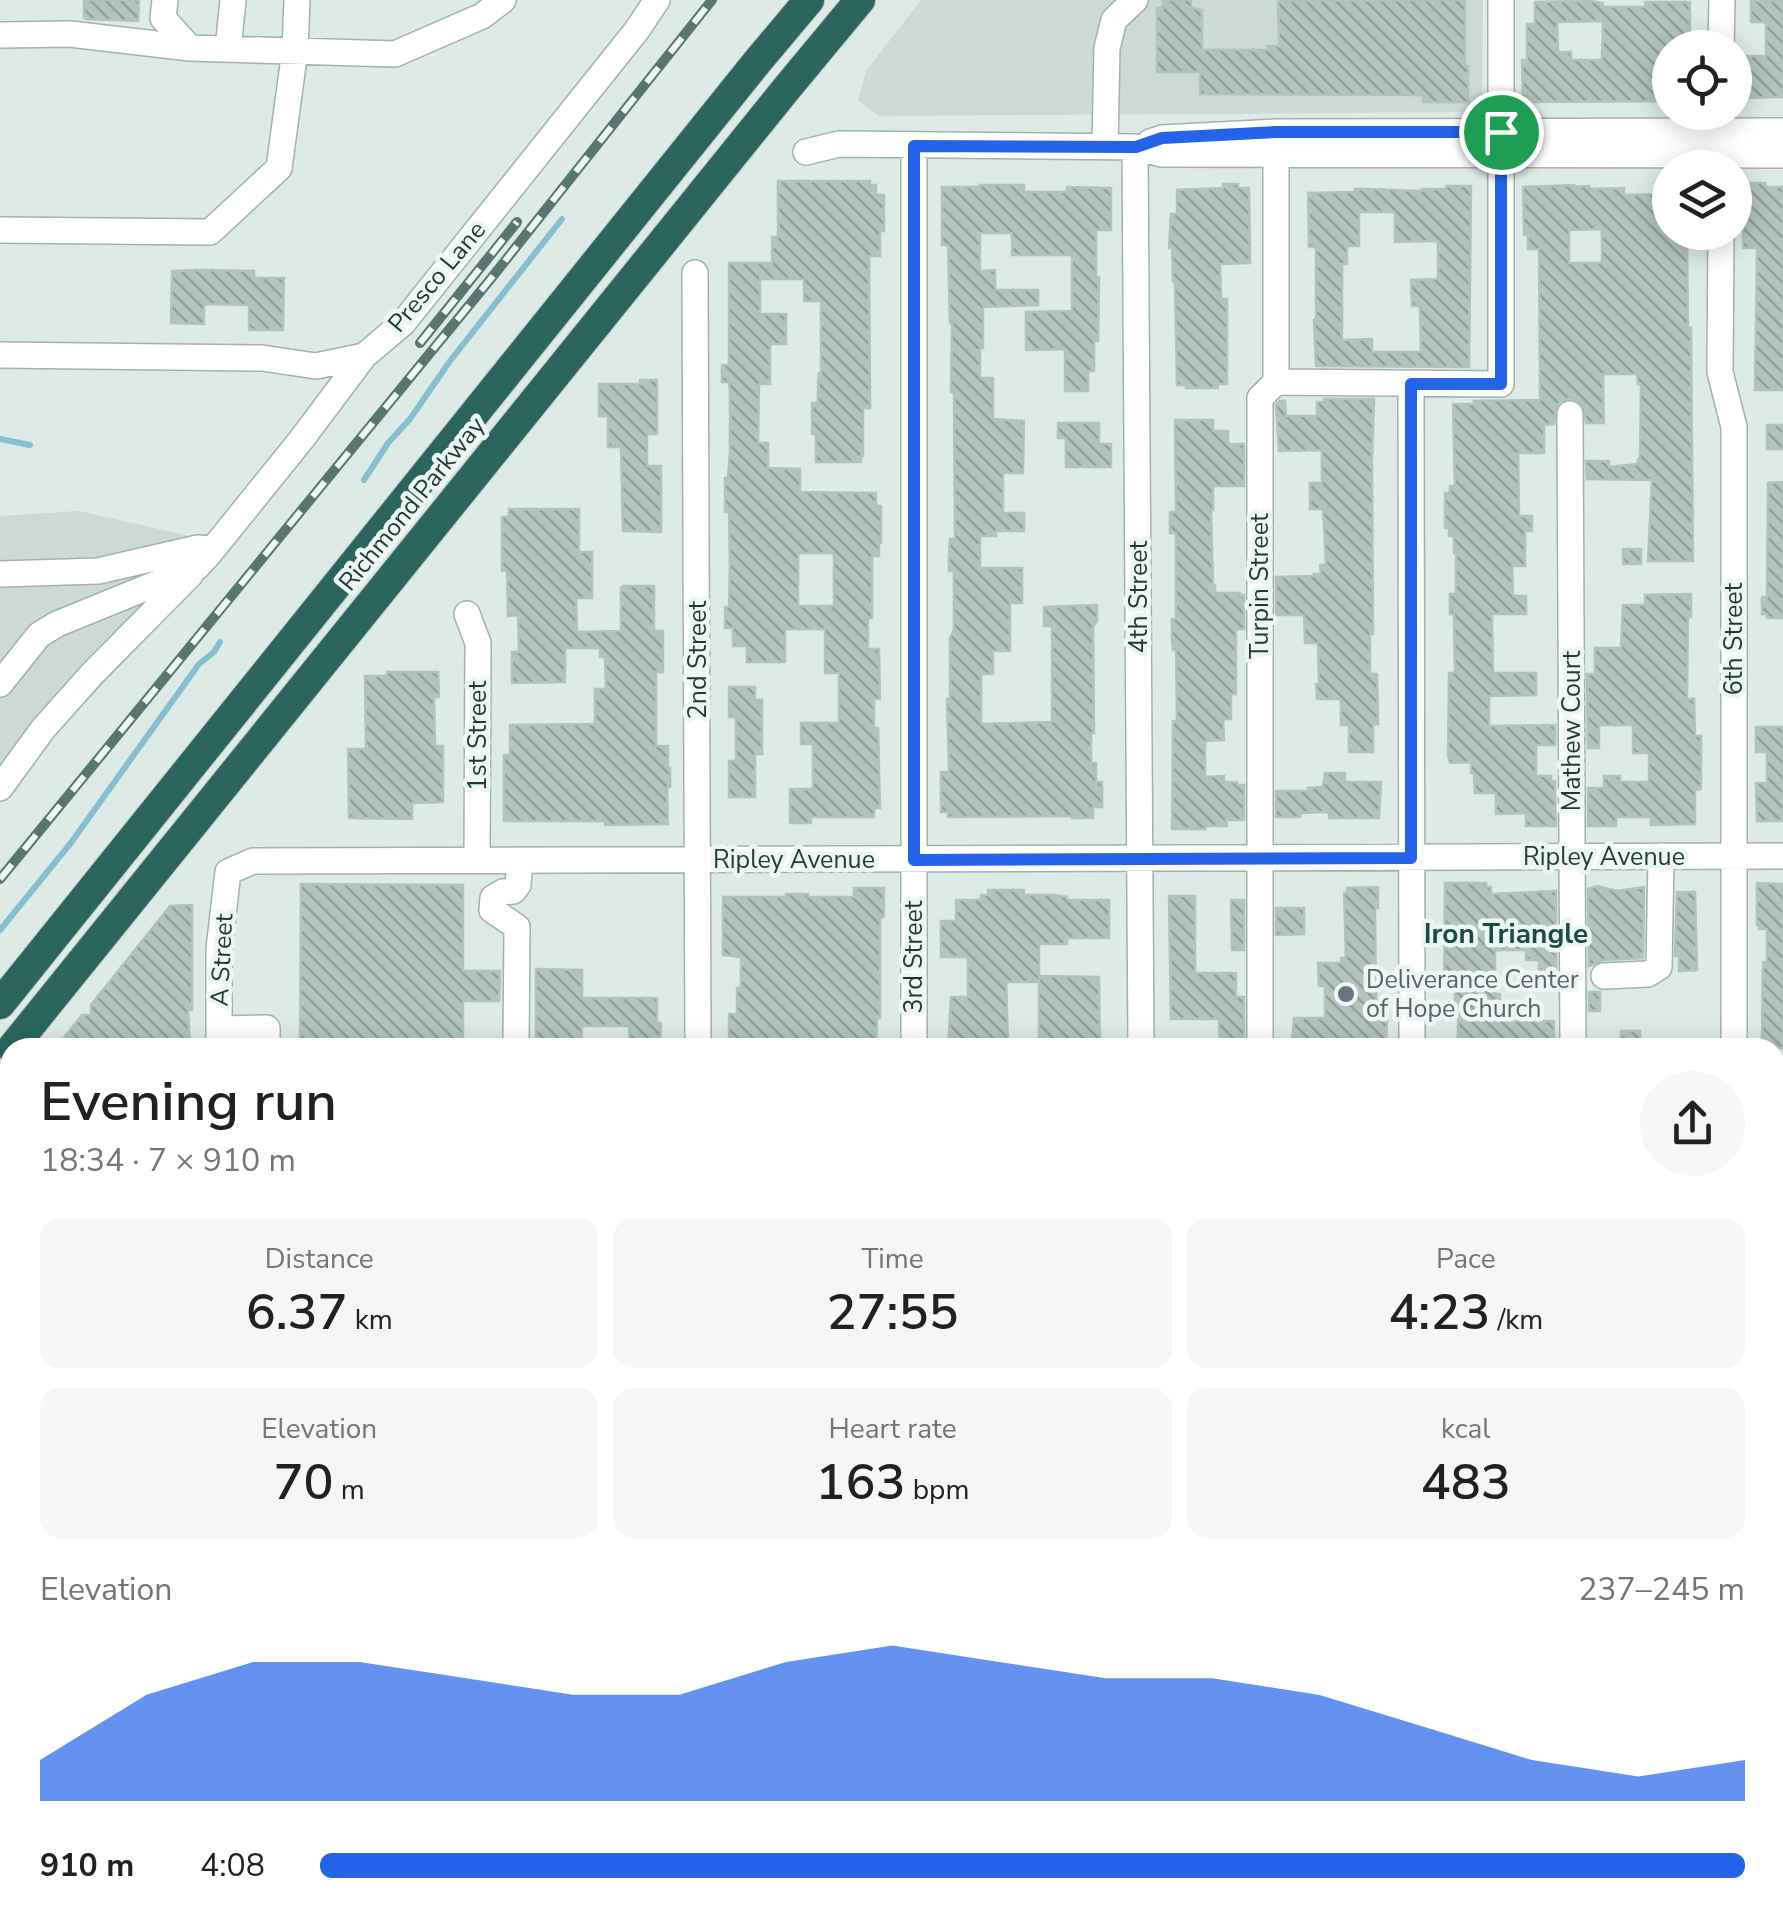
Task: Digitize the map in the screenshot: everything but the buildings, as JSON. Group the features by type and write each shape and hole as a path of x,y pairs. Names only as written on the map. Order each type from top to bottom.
{"highway":[{"name":"Richmond Parkway","path":"0,1004 809,0"},
{"name":"Richmond Parkway","path":"20,1038 860,0"}],"street":[{"path":"165,0 163,18 190,48"},
{"path":"228,49 232,0"},
{"path":"0,230 210,232 279,168 298,0"},
{"path":"0,35 70,34 190,48 395,54 502,0"},
{"name":"Presco Lane","path":"0,355 262,358 316,366 364,356 403,324 657,0"},
{"path":"1104,146 1107,48 1114,20 1135,0"},
{"path":"1276,382 1501,384 1501,0"},
{"path":"1721,30 1722,0"},
{"path":"806,152 839,144 1104,146 1136,147 1161,154 1276,144 1721,142 1783,131"},
{"path":"1721,142 1783,155"},
{"name":"Turpin Street","path":"1260,1038 1260,398 1276,382 1276,144"},
{"name":"3rd Street","path":"914,146 914,1038"},
{"name":"4th Street","path":"1136,147 1141,1038"},
{"name":"6th Street","path":"1720,250 1720,372 1734,427 1734,1038"},
{"name":"2nd Street","path":"695,273 698,1038"},
{"path":"0,788 42,729 203,561 364,356"},
{"path":"1411,384 1412,1038"},
{"name":"Mathew Court","path":"1570,414 1573,1038"},
{"path":"0,574 98,571 198,548 209,549 203,561 38,635 0,684"},
{"name":"1st Street","path":"467,614 478,643 476,860"},
{"path":"1604,976 1648,974 1659,967 1661,856"},
{"name":"Ripley Avenue","path":"228,872 253,860 1783,856"},
{"path":"516,1038 518,927 492,910 493,898 513,891 518,885 520,860"},
{"name":"A Street","path":"219,1038 219,949 228,872"},
{"path":"219,1038 267,1028 267,1038"}],"shaded area":[{"path":"921,0 1483,0 1482,112 879,116 858,101 866,71"},
{"path":"79,511 234,546 0,793 0,516"}],"waterway":[{"path":"364,480 450,361 562,219"},
{"path":"0,439 30,445"},
{"path":"0,930 70,844 199,664 220,642"}],"railway":[{"path":"0,879 493,276 712,0"},
{"path":"420,343 517,222"}],"place":[{"name":"Deliverance Center of Hope Church","path":"1346,994"}],"district":[{"name":"Iron Triangle","path":"1506,934"}],"route":[{"path":"1276,132 1501,132 1501,384 1411,384 1411,858 914,860 914,146 1136,147 1162,138 1276,132"}]}
